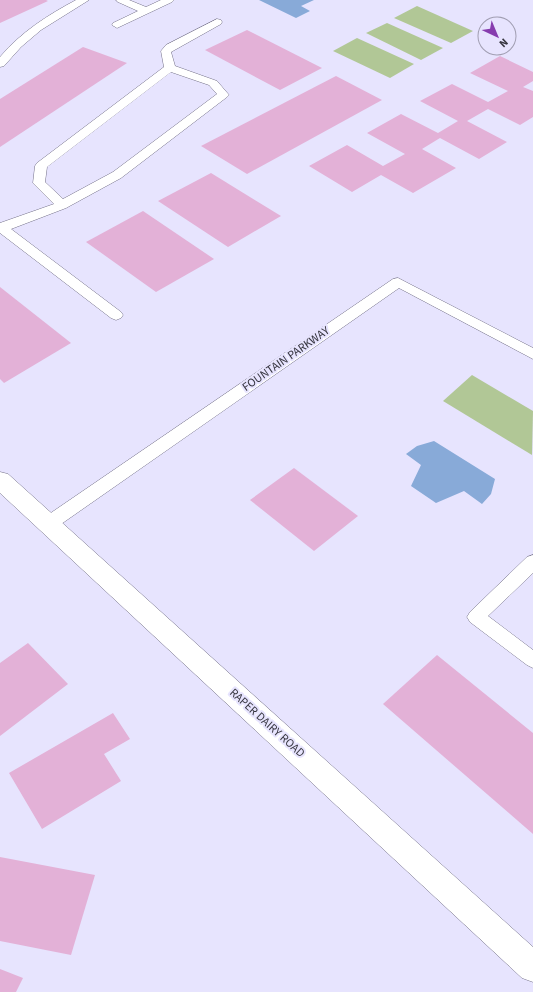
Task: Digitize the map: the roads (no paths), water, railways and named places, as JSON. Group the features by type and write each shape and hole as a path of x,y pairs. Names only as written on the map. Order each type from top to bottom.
{"street":[{"name":"RAPER DAIRY ROAD","path":"0,480 533,966"}],"lane":[{"path":"0,64 5,53 55,15 84,0"},
{"path":"121,0 146,11"},
{"path":"117,25 169,0"},
{"path":"170,68 166,51 170,47 217,22"},
{"path":"1,228 62,205 116,175 223,95 213,83 170,68"},
{"path":"62,205 39,183 41,166 170,68"},
{"path":"1,228 116,315"},
{"name":"FOUNTAIN PARKWAY","path":"48,524 398,282 533,354"},
{"path":"533,562 476,617 533,660"}],"water":[{"path":"259,0 314,0 301,6 310,11 296,18"},
{"path":"434,441 495,479 491,494 482,504 464,491 436,503 411,486 421,465 406,454 417,446"}]}
